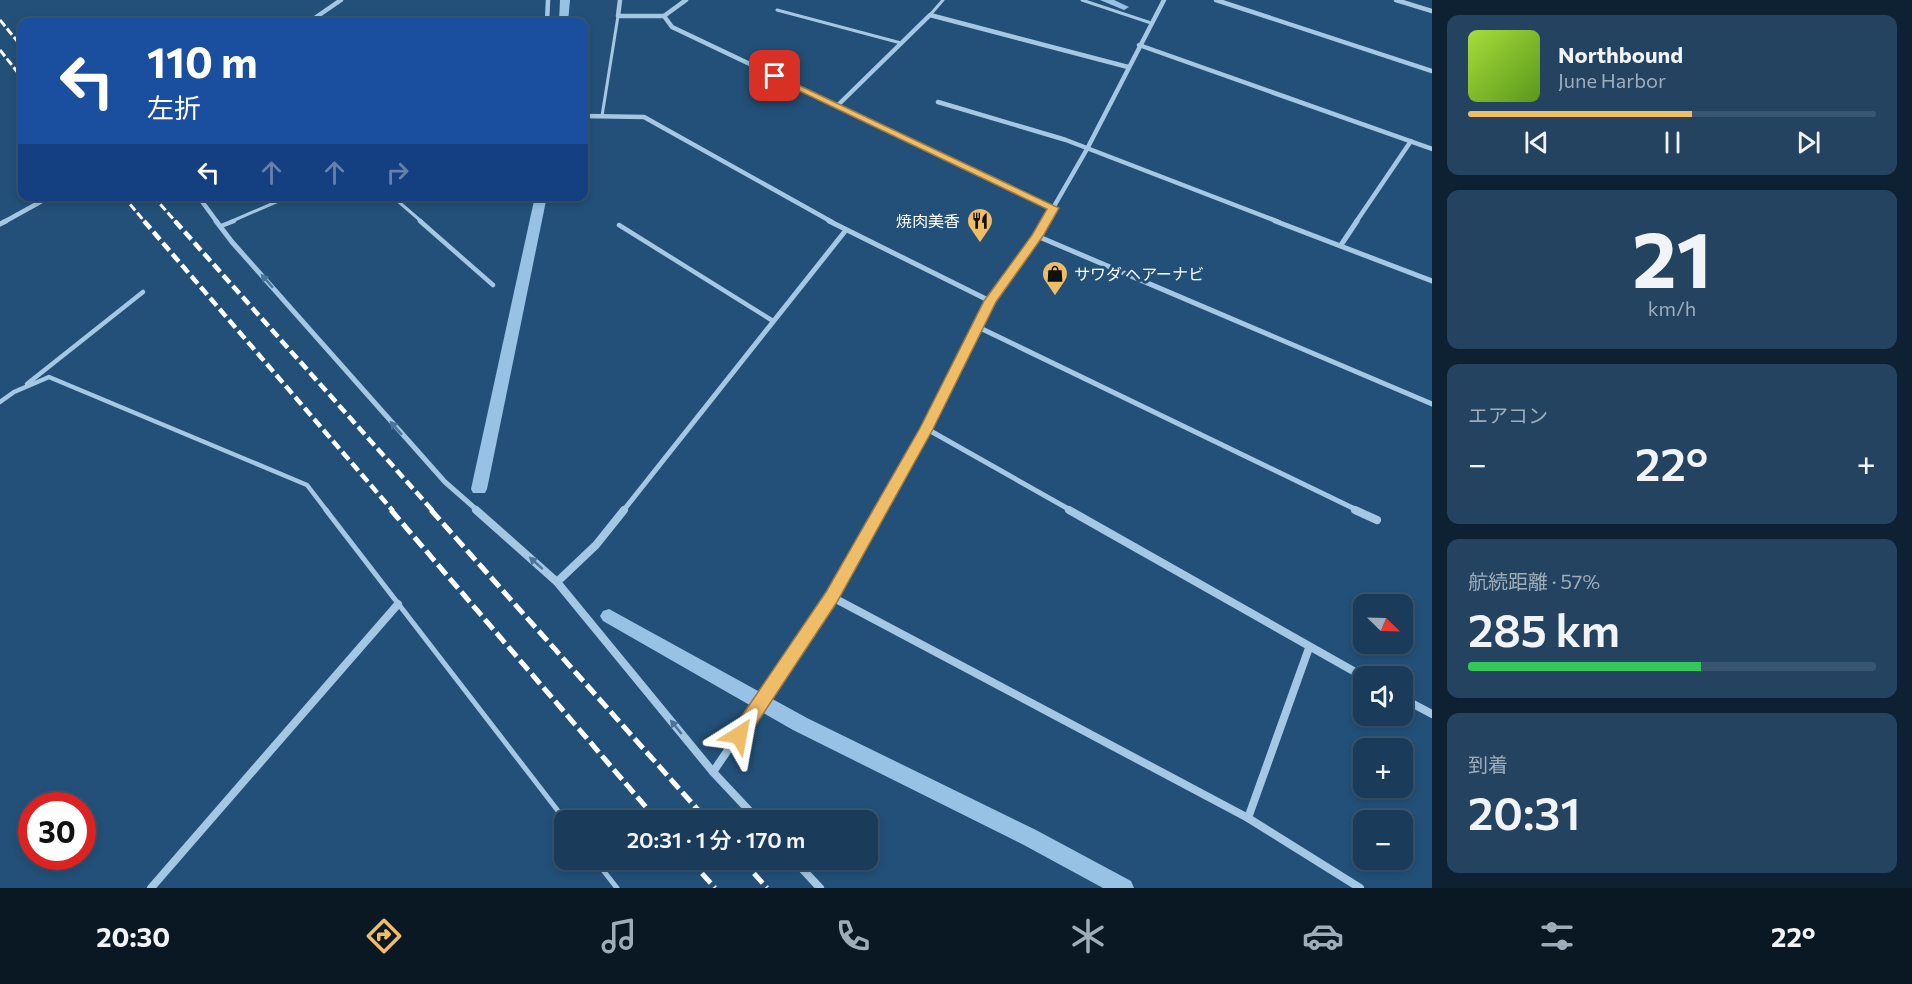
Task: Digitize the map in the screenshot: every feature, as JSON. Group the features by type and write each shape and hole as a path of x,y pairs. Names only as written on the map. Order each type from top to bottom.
{"street":[{"path":"316,18 341,0"},
{"path":"547,18 548,0"},
{"path":"620,0 618,16 664,16 686,0"},
{"path":"713,772 832,597 927,429 990,301 1037,236 1087,149 1164,0"},
{"path":"1216,0 1432,71"},
{"path":"1396,0 1432,11"},
{"path":"837,106 930,15 1128,67"},
{"path":"664,16 672,27 1053,208"},
{"path":"1139,45 1432,149"},
{"path":"938,102 1066,140 1432,281"},
{"path":"588,117 644,117 846,230 990,301"},
{"path":"1341,245 1411,141"},
{"path":"0,224 42,201"},
{"path":"202,201 221,226 445,482 557,582 713,772 749,810"},
{"path":"557,582 597,545 846,230"},
{"path":"1037,236 1432,404"},
{"path":"978,327 1377,520"},
{"path":"927,429 1353,671"},
{"path":"832,597 1248,818 1360,888"},
{"path":"151,888 398,604"},
{"path":"1248,818 1309,648"},
{"path":"1413,704 1432,714"},
{"path":"803,870 820,888"}],"lane":[{"path":"930,15 943,0"},
{"path":"1082,0 1151,24"},
{"path":"777,10 901,43"},
{"path":"602,116 618,16"},
{"path":"221,226 278,201"},
{"path":"398,201 493,285"},
{"path":"619,225 773,321"},
{"path":"0,402 20,389 143,292"},
{"path":"20,389 49,377 307,485 557,810"},
{"path":"603,870 617,888"}],"waterway":[{"path":"564,18 565,0"},
{"path":"1105,0 1124,7"},
{"path":"479,489 540,201"},
{"path":"609,616 800,724 1029,837 1124,888"}],"railway":[{"path":"0,20 18,42"},
{"path":"0,50 18,73"},
{"path":"127,201 145,222"},
{"path":"157,201 176,222"},
{"path":"144,221 393,511"},
{"path":"175,221 433,511"},
{"path":"391,510 648,810"},
{"path":"431,510 698,810"},
{"path":"699,870 715,888"},
{"path":"751,870 767,888"}],"place":[{"name":"焼肉美香","path":"980,244"},
{"name":"サワダ ヘアーナビ","path":"1055,297"}],"route":[{"path":"739,735 832,597 927,429 990,301 1037,236 1053,208 775,76"}]}
